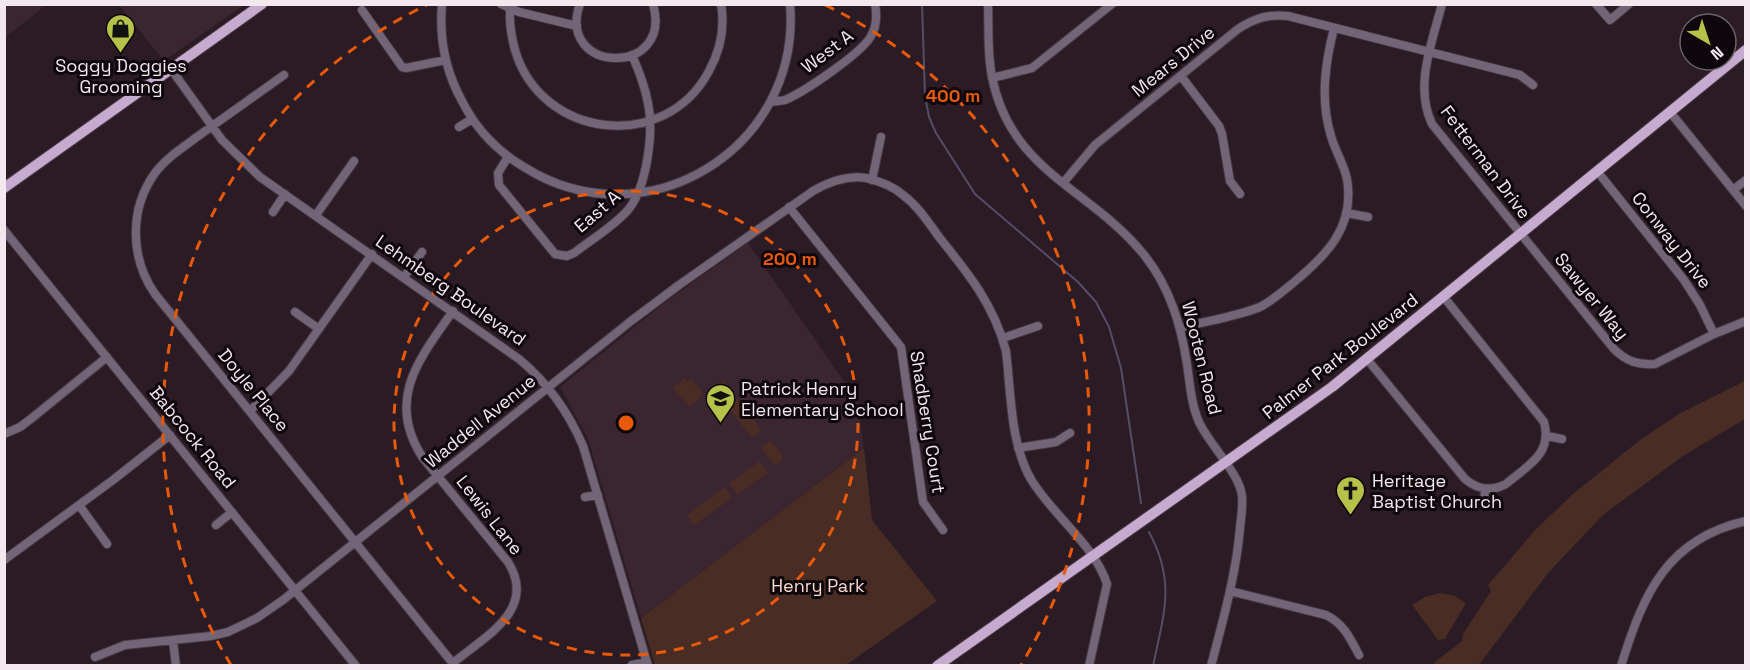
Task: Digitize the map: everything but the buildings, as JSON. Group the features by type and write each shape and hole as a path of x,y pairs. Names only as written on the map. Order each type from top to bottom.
{"main road":[{"path":"4,188 262,4"},
{"name":"Palmer Park Boulevard","path":"937,666 1318,397 1746,50"}],"street":[{"path":"442,4 446,60 456,90 472,119 487,137 508,157 548,180 579,190 617,195 639,193 679,183 711,166 748,136 771,102 781,78 791,30 790,4"},
{"path":"501,4 577,26"},
{"path":"579,5 577,26 587,46 599,56 618,59 633,55 646,45 653,33 655,18 653,4"},
{"path":"511,6 512,38 520,64 531,82 545,98 572,116 592,123 616,126 651,121 678,106 694,92 708,74 721,40 723,18 721,4"},
{"name":"West A","path":"771,102 785,100 802,90 831,72 862,48 873,34 877,13 875,4"},
{"name":"Wooten Road","path":"988,4 992,78 1004,118 1026,150 1041,165 1122,231 1145,256 1173,304 1180,328 1194,408 1204,433 1239,485 1242,500 1238,550 1211,666"},
{"path":"992,78 1032,68 1112,4"},
{"name":"Fetterman Drive","path":"1442,4 1425,72 1424,100 1430,118 1439,133 1521,234"},
{"path":"1596,4 1610,20 1629,4"},
{"path":"362,10 402,67 446,60"},
{"name":"Mears Drive","path":"1062,183 1095,145 1238,29 1268,16 1288,16 1520,75 1533,85"},
{"path":"1180,328 1254,309 1270,301 1325,255 1338,236 1346,213 1348,198 1347,178 1331,136 1325,107 1326,62 1334,28"},
{"name":"East A","path":"508,157 498,173 499,185 555,255 567,256 612,224 627,211 639,193 647,154 651,121 644,86 633,55"},
{"name":"Lehmberg Boulevard","path":"171,69 212,127 245,164 519,359 548,387 574,426 583,446 647,664"},
{"name":"Doyle Place","path":"284,75 174,154 156,172 142,196 136,225 137,254 141,269 155,294 454,664"},
{"path":"1181,76 1219,126 1230,181 1240,194"},
{"path":"1670,112 1746,206"},
{"path":"459,127 472,119"},
{"path":"881,137 872,180 898,191 920,213 977,284 1003,338 1018,448 1031,480 1092,556 1107,585 1089,666"},
{"path":"316,215 354,161"},
{"name":"Conway Drive","path":"1596,171 1684,280 1701,305 1714,334"},
{"name":"Waddell Avenue","path":"95,657 125,645 211,636 244,625 270,610 679,285 813,190 833,181 854,177 872,180"},
{"path":"1733,190 1746,180"},
{"path":"273,212 285,194"},
{"name":"Shadberry Court","path":"789,207 901,347 923,502 943,530"},
{"path":"1346,213 1368,217"},
{"name":"Babcock Road","path":"4,230 354,665"},
{"name":"Sawyer Way","path":"1521,234 1614,349 1630,361 1645,365 1655,364 1714,334 1746,321"},
{"path":"404,277 422,252"},
{"path":"250,411 281,380 372,254"},
{"path":"1367,359 1471,484 1485,489 1500,487 1523,470 1542,451 1547,436 1544,422 1443,296"},
{"name":"Lewis Lane","path":"453,311 416,366 410,379 406,405 412,440 423,458 508,562 516,587 515,604 504,622 454,664"},
{"path":"295,312 319,329"},
{"path":"1003,338 1038,326"},
{"path":"4,434 20,427 107,357"},
{"path":"1018,448 1056,442 1070,433"},
{"path":"4,560 170,435"},
{"path":"1547,436 1562,439"},
{"path":"1484,504 1485,489"},
{"path":"585,497 598,495"},
{"path":"79,505 107,544"},
{"path":"216,525 232,512"},
{"path":"1621,666 1635,619 1662,573 1687,547 1700,538 1716,530 1746,521"},
{"path":"1230,591 1317,612 1333,619 1346,631 1359,655"},
{"path":"173,641 176,666"},
{"path":"632,665 647,664"}],"shaded area":[{"path":"5,4 46,4 46,5 5,38"},
{"path":"119,5 244,5 164,61"},
{"name":"Patrick Henry Elementary School","path":"748,243 857,400 864,448 641,618 588,439 560,387 664,303"}],"green space":[{"path":"684,378 687,382 691,378 704,394 689,407 673,388"},
{"path":"723,381 762,430 752,438 713,389"},
{"path":"1745,381 1745,419 1683,456 1603,515 1549,572 1479,665 1433,665 1462,641 1463,634 1491,591 1488,585 1536,529 1573,494 1640,440 1679,414"},
{"path":"770,440 781,453 782,461 775,466 761,448"},
{"name":"Henry Park","path":"864,448 872,520 937,601 846,665 655,665 641,618"},
{"path":"760,461 768,473 737,495 729,483"},
{"path":"725,487 732,498 694,525 686,516"},
{"path":"1440,593 1453,595 1466,603 1445,639 1438,640 1412,605 1425,597"}],"waterway":[{"path":"922,4 925,96 929,117 936,133 975,194 1078,282 1096,302 1109,327 1121,368 1141,503"},
{"path":"1149,532 1163,567 1165,582 1164,613 1153,666"}],"place":[{"name":"Soggy Doggies Grooming","path":"121,54"},
{"name":"Patrick Henry Elementary School","path":"720,424"},
{"name":"Heritage Baptist Church","path":"1351,516"}]}
